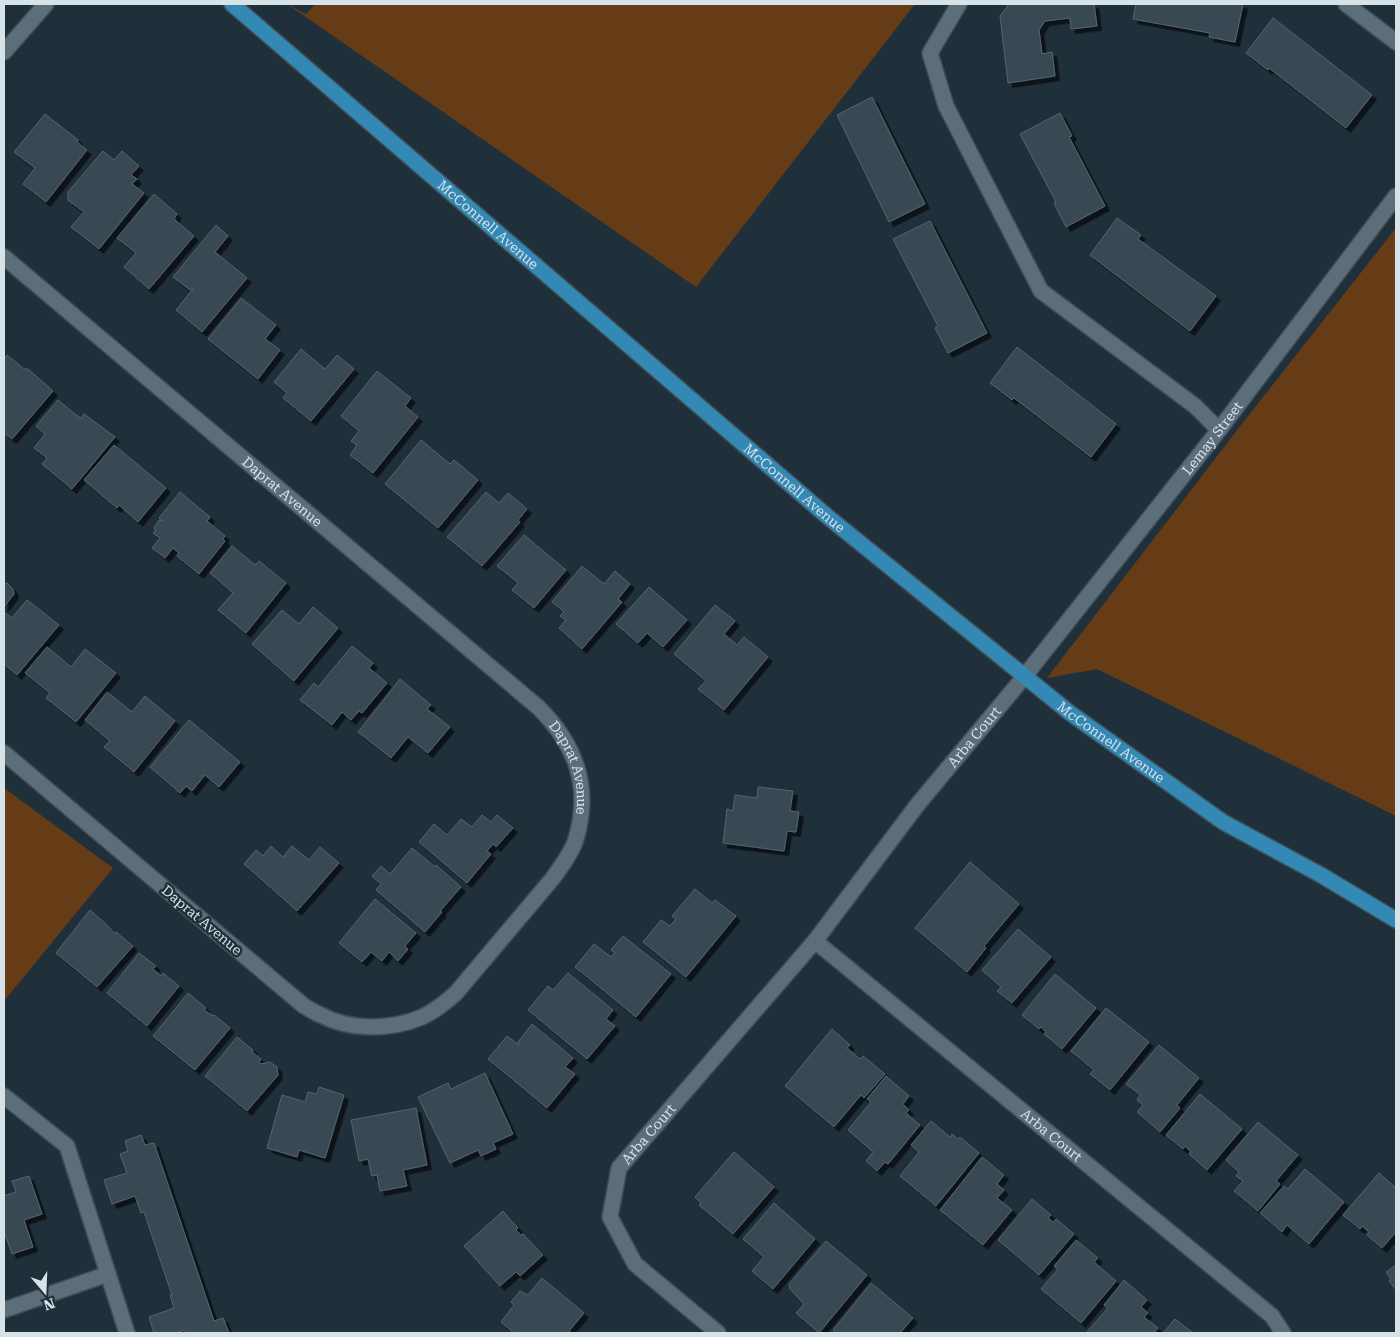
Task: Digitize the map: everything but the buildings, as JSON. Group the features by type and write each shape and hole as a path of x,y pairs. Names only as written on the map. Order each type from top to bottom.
{"main road":[{"name":"McConnell Avenue","path":"232,4 828,517 1024,677 1070,713 1223,822 1321,875 1396,920"}],"street":[{"path":"4,52 46,4"},
{"path":"959,4 930,53 946,106 1041,291 1195,406 1219,430"},
{"path":"1346,4 1396,42"},
{"name":"Lemay Street","path":"1024,677 1219,430 1396,196"},
{"name":"Daprat Avenue","path":"4,257 544,713 554,723 571,750 580,780 582,811 575,842 566,861 456,992 440,1006 422,1016 403,1023 382,1027 352,1026 322,1016 304,1006 4,753"},
{"name":"Arba Court","path":"718,1333 635,1264 610,1217 619,1168 815,941 918,804 1024,677"},
{"name":"Arba Court","path":"815,941 1272,1316 1283,1333"},
{"path":"4,1096 67,1146 128,1333"},
{"path":"4,1310 108,1274"}],"shaded area":[{"path":"287,4 306,14 315,4 915,4 696,287"},
{"path":"1396,228 1396,816 1097,669 1047,678 1241,425"},
{"path":"4,788 113,868 4,1001"}]}
